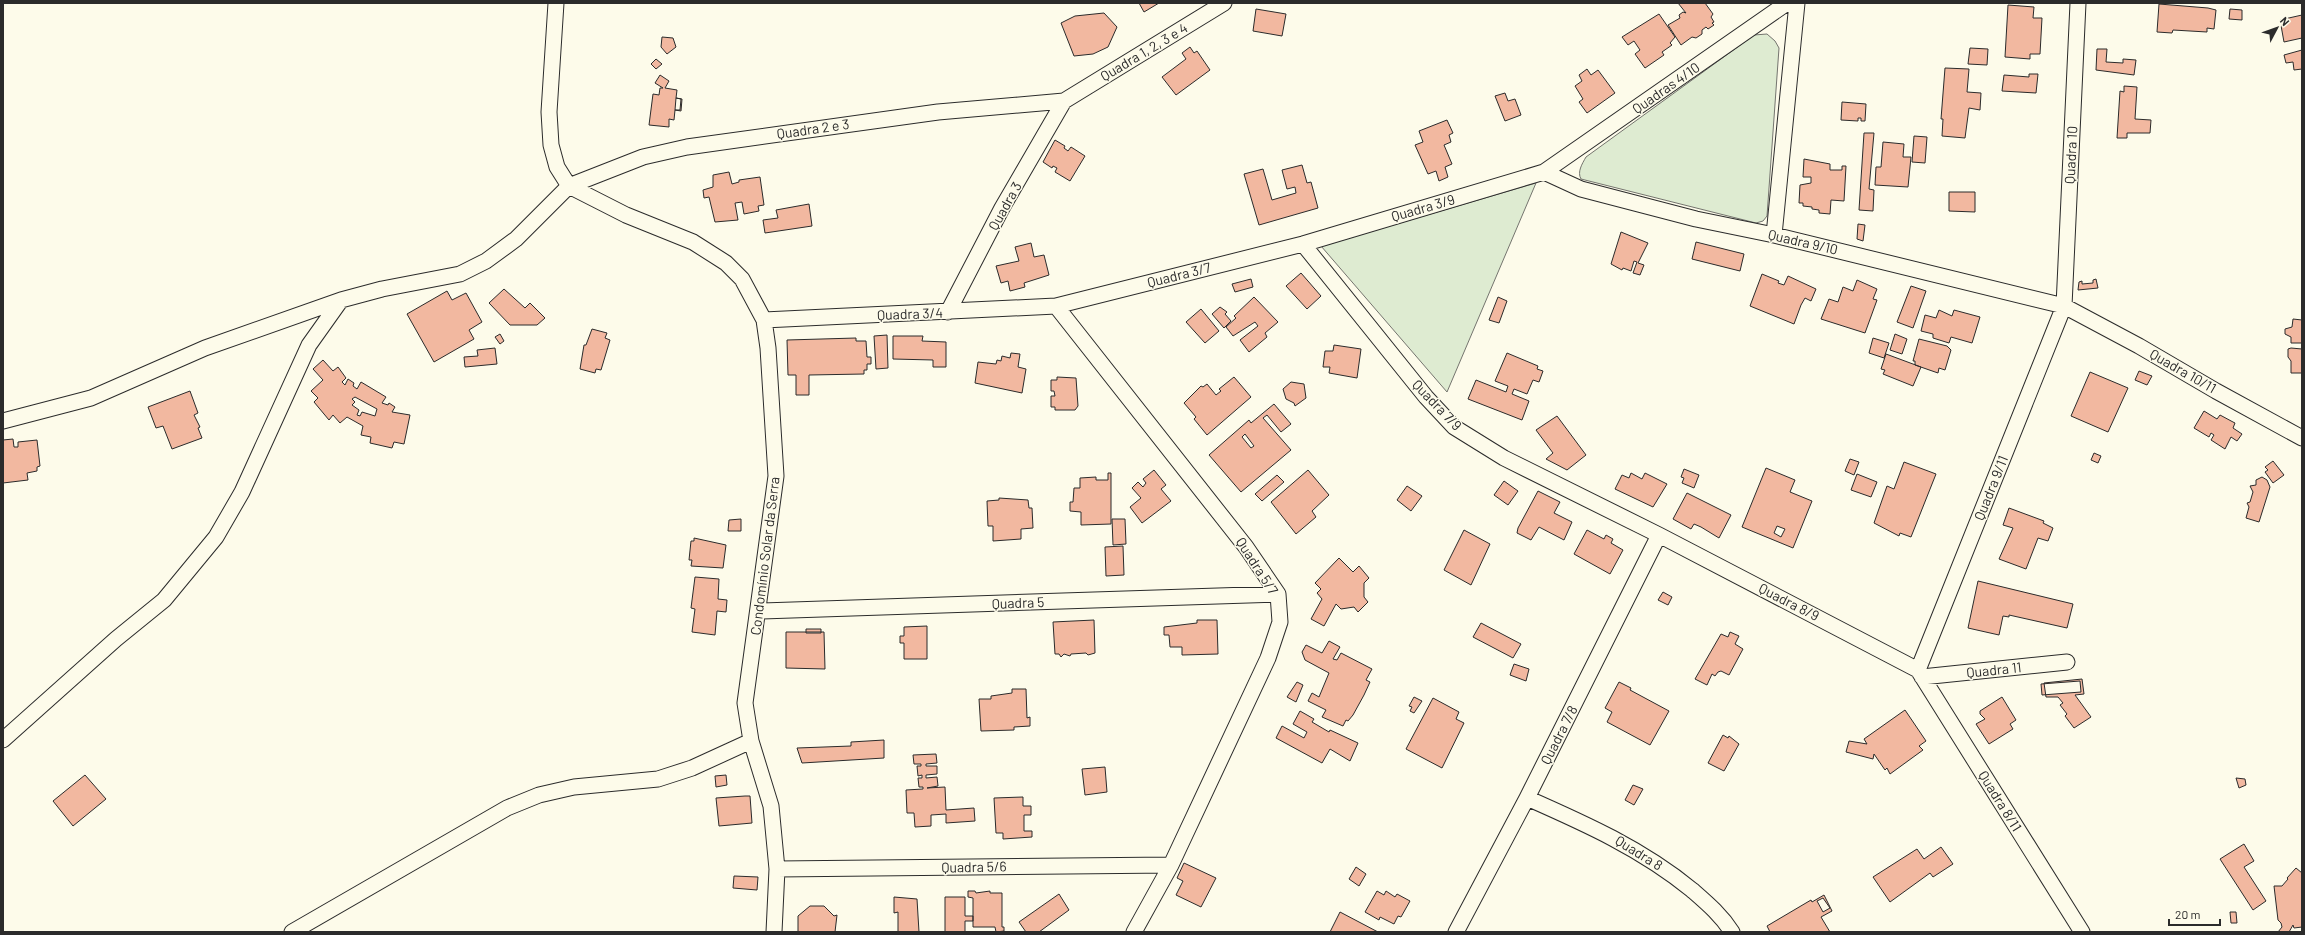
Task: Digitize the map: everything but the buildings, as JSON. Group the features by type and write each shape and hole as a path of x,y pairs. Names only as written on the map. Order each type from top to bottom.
{"street":[{"path":"3,421 92,398 205,348 341,300 382,289 460,274 486,261 516,239 569,186 557,167 551,145 549,112 556,3"},
{"name":"Quadra 1, 2, 3 e 4","path":"1064,101 1224,3"},
{"name":"Quadras 4/10","path":"1544,172 1787,3"},
{"path":"1774,235 1797,3"},
{"name":"Quadra 10","path":"2064,306 2078,3"},
{"name":"Quadra 2 e 3","path":"569,186 643,157 686,147 938,112 1064,101"},
{"name":"Quadra 3","path":"948,312 1002,208 1064,101"},
{"name":"Quadra 9/10","path":"1544,172 1582,189 1696,219 1774,235 2064,306"},
{"name":"Quadra 3/9","path":"1303,244 1544,172"},
{"name":"Condomínio Solar da Serra","path":"569,186 626,215 693,242 726,263 742,279 764,320 768,348 776,476 745,703 751,741 771,806 777,869 774,932"},
{"name":"Quadra 3/7","path":"1056,306 1303,244"},
{"name":"Quadra 7/9","path":"1303,244 1426,397 1454,427 1504,458 1659,535"},
{"path":"3,740 116,639 164,600 216,536 242,492 309,345 341,300"},
{"name":"Quadra 3/4","path":"764,320 1056,306"},
{"name":"Quadra 5/7","path":"1056,306 1246,547 1278,594 1280,622 1268,658 1171,865 1134,932"},
{"name":"Quadra 10/11","path":"2064,306 2139,346 2216,391 2302,438"},
{"name":"Quadra 9/11","path":"1920,673 2064,306"},
{"name":"Quadra 8/9","path":"1659,535 1920,673"},
{"name":"Quadra 7/8","path":"1456,932 1528,798 1659,535"},
{"name":"Quadra 5","path":"758,612 1278,594"},
{"name":"Quadra 11","path":"1920,673 2067,662"},
{"name":"Quadra 8/11","path":"1920,673 2082,932"},
{"path":"292,932 507,808 539,795 574,787 620,785 658,779 692,768 751,741"},
{"name":"Quadra 8","path":"1528,798 1612,836 1671,873 1721,915 1732,932"},
{"name":"Quadra 5/6","path":"777,869 1171,865"}],"green space":[{"path":"1767,34 1775,41 1779,48 1767,216 1763,221 1756,223 1581,179 1580,171 1586,157 1754,35"},
{"path":"1536,183 1447,392 1321,246"}]}
